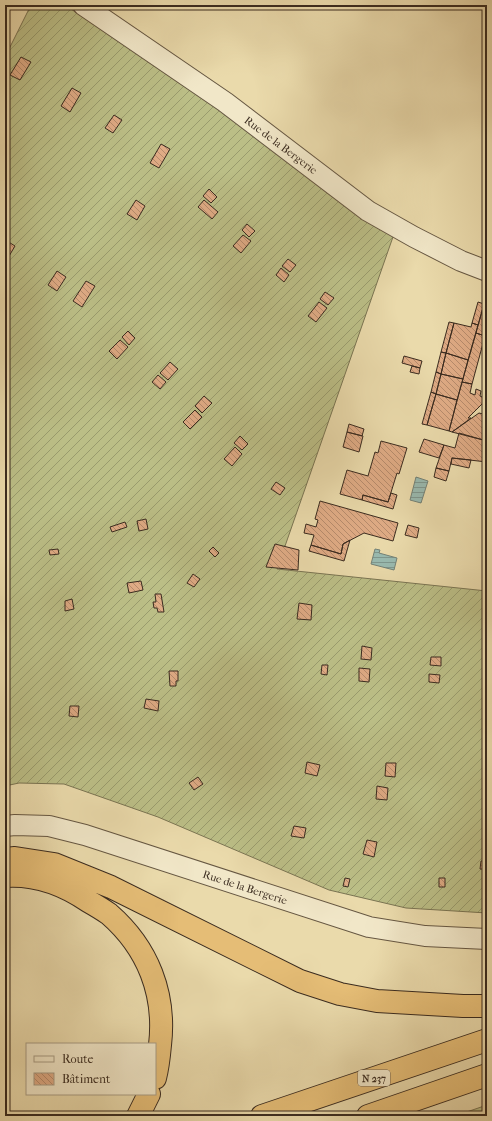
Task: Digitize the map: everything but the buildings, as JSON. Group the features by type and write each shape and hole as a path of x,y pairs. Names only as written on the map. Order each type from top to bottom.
{"highway":[{"path":"5,858 46,863 61,867 111,887 300,981 340,994 377,1001 487,1006"},
{"path":"5,876 18,875 55,882 79,895 108,914 133,940 150,969 160,1000 162,1031 156,1074"},
{"name":"N 237","path":"262,1116 487,1040"},
{"path":"368,1116 487,1075"},
{"path":"138,1116 148,1095"}],"street":[{"name":"Rue de la Bergerie","path":"82,5 226,102 368,211 461,261 487,271"},
{"name":"Rue de la Bergerie","path":"5,826 49,826 85,835 369,927 425,936 487,939"}],"green space":[{"path":"31,5 65,5 226,113 394,234 277,569 487,591 487,913 406,908 329,890 158,817 64,784 19,783 5,786 5,57"},
{"path":"487,1105 487,1116 455,1116"}],"water":[{"path":"416,477 428,481 421,503 410,500"},
{"path":"375,549 380,550 379,553 397,558 394,570 371,564"}]}
